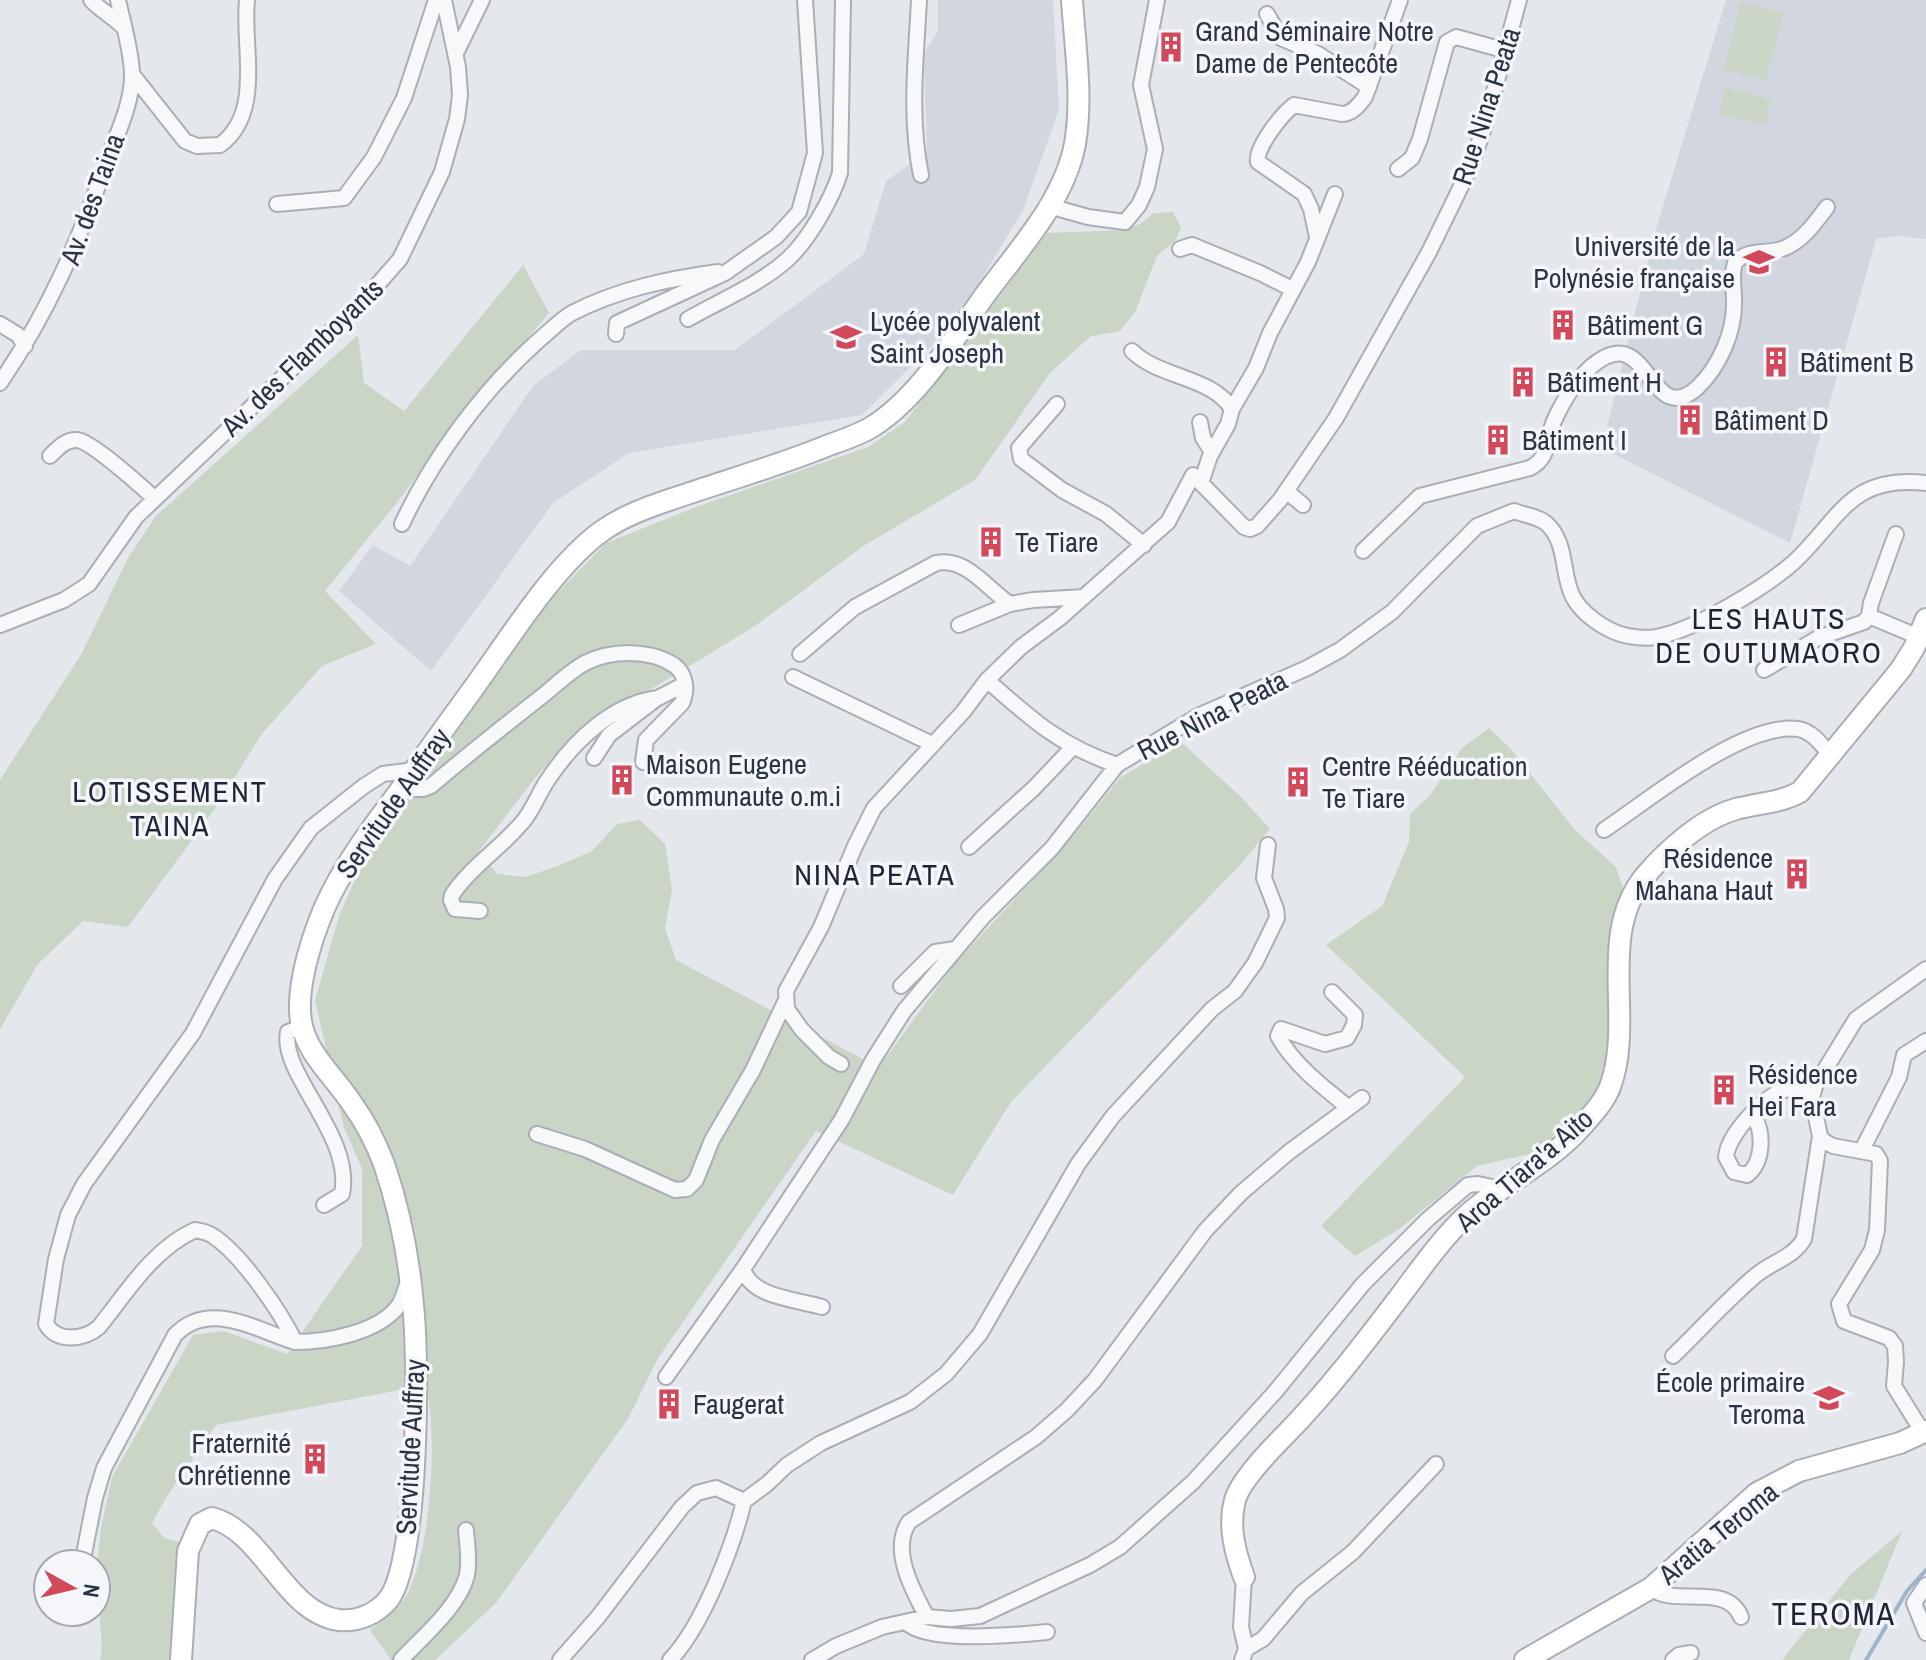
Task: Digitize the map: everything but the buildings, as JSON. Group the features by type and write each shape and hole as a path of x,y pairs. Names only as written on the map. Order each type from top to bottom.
{"street":[{"path":"91,0 124,28"},
{"name":"Av. des Taina","path":"0,383 56,290 77,243 131,88 132,74 118,0"},
{"path":"132,74 185,141 197,146 220,145 238,128 246,100 247,0"},
{"path":"277,204 344,198 374,157 404,98 436,0"},
{"name":"Av. des Flamboyants","path":"0,625 64,600 89,584 123,533 154,498 364,300 399,260 442,172 460,95 444,0"},
{"path":"455,53 482,0"},
{"path":"616,334 617,323 730,270 776,237 799,212 815,153 805,0"},
{"path":"688,319 766,275 791,256 835,190 840,173 843,0"},
{"path":"919,0 914,141 921,175"},
{"name":"Servitude Auffray","path":"181,1660 188,1551 200,1524 212,1518 225,1521 245,1535 285,1584 308,1604 328,1617 342,1620 372,1614 388,1600 396,1586 404,1551 413,1480 417,1352 409,1279 383,1161 353,1105 309,1044 302,1027 303,977 329,898 353,854 524,620 584,544 639,510 810,453 869,429 896,409 936,364 1049,206 1065,176 1074,146 1078,111 1072,0"},
{"path":"1049,206 1088,217 1125,222 1139,205 1147,187 1155,149 1141,85 1157,0"},
{"path":"1317,237 1304,194 1258,162 1257,152 1286,111 1294,105 1348,114 1358,106 1369,87 1400,0"},
{"name":"Rue Nina Peata","path":"1201,483 1244,527 1250,529 1257,526 1286,491 1336,418 1429,252 1470,168 1507,51 1519,0"},
{"path":"1267,14 1281,38 1318,54 1369,87"},
{"path":"1398,169 1412,158 1420,139 1447,42 1456,37 1507,51"},
{"path":"537,1134 585,1149 675,1190 687,1189 696,1180 712,1140 753,1070 785,1002 786,991 837,894 850,856 874,808 963,712 987,680 1021,647 1085,597 1168,522 1193,475 1201,483 1232,409 1256,368 1270,333 1308,262 1335,194"},
{"path":"1363,551 1420,496 1524,470 1539,463 1545,454 1553,423 1569,393 1590,367 1609,354 1622,353 1633,358 1662,393 1670,396 1687,394 1696,388 1719,358 1728,339 1734,313 1732,275 1735,263 1744,255 1769,252 1792,244 1802,237 1827,207"},
{"path":"1180,249 1192,245 1292,289"},
{"path":"402,524 417,492 480,402 513,364 563,319 593,304 651,283 730,270"},
{"path":"0,324 18,335 25,346"},
{"path":"1132,351 1156,367 1218,394 1232,409"},
{"path":"1057,404 1019,448 1021,459 1062,490 1106,514 1144,545"},
{"path":"1200,422 1203,438 1212,452"},
{"path":"50,456 63,444 75,440 85,442 135,479 154,498"},
{"name":"Rue Nina Peata","path":"987,680 1052,736 1117,765 1198,716 1307,668 1340,650 1392,612 1477,526 1514,511 1546,522 1559,541 1573,598 1601,626 1624,635 1655,637 1693,625 1775,579 1796,560 1844,504 1877,486 1908,481 1926,483"},
{"path":"1286,491 1303,505"},
{"path":"1764,670 1818,638 1864,622 1869,616 1896,534"},
{"path":"800,654 855,607 936,563 949,560 962,565 1010,604"},
{"path":"959,625 1010,604 1085,597"},
{"name":"Aroa Tiara'a Aito","path":"1244,1577 1235,1550 1232,1525 1235,1499 1242,1486 1325,1391 1464,1218 1579,1130 1610,1087 1617,1048 1620,937 1631,896 1645,876 1708,821 1733,810 1787,799 1800,792 1902,668 1922,628 1869,616"},
{"path":"401,789 431,786 584,663 609,655 628,653 659,658 679,669 685,684 686,696 682,703 646,740 643,762"},
{"path":"793,677 932,744"},
{"path":"594,758 609,735 658,698 685,684"},
{"path":"480,911 455,909 452,895 526,817 559,764 595,727 619,710 658,698"},
{"path":"1604,830 1703,763 1741,741 1768,732 1799,729 1817,739 1830,755"},
{"path":"969,847 1034,788 1073,747"},
{"path":"666,1377 743,1269 842,1119 887,1035 955,949 1009,888 1052,848 1117,765"},
{"path":"295,1342 282,1317 254,1279 212,1235 195,1230 178,1238 150,1264 99,1327 82,1338 57,1333 46,1324 56,1259 68,1215 84,1184 190,1038 275,879 311,828 378,776 414,770"},
{"path":"670,1660 695,1628 738,1524 744,1501 787,1465 821,1443 910,1402 946,1374 980,1334 1078,1164 1113,1116 1212,1009 1235,991 1255,963 1277,918 1264,878 1268,845"},
{"path":"901,986 935,952 955,949"},
{"path":"1812,1098 1815,1086 1856,1019 1926,969"},
{"path":"1332,992 1355,1015 1347,1038 1325,1044 1281,1029 1278,1036 1285,1048 1349,1108"},
{"path":"785,1002 802,1030 829,1057 841,1064"},
{"path":"302,1027 287,1033 288,1050 336,1143 343,1177 342,1194 324,1205"},
{"path":"1820,1136 1833,1146 1862,1150 1899,1077 1904,1055 1926,1041"},
{"path":"1673,1356 1756,1275 1796,1252 1804,1239 1820,1136 1812,1098 1807,1091 1786,1089 1771,1097 1753,1115"},
{"path":"927,1617 916,1597 903,1556 902,1537 909,1522 1036,1437 1067,1410 1095,1380 1205,1231 1241,1193 1289,1152 1362,1098"},
{"name":"Aratia Teroma","path":"1525,1660 1651,1588 1757,1493 1799,1471 1900,1443 1923,1432 1894,1386 1896,1362 1893,1342 1844,1321 1839,1304 1872,1250 1877,1230 1880,1161 1876,1154 1862,1150"},
{"path":"812,1660 859,1635 906,1622 927,1617 951,1619 980,1616 1090,1565 1125,1544 1193,1482 1297,1365 1363,1284 1428,1219 1468,1185 1501,1189"},
{"path":"743,1269 746,1278 756,1288 822,1307"},
{"path":"85,1548 104,1468 175,1335 186,1323 206,1317 225,1318 295,1342 316,1342 357,1333 382,1320 398,1306 409,1279"},
{"path":"1244,1654 1263,1639 1302,1593 1353,1552 1436,1464"},
{"path":"560,1660 587,1630 682,1507 697,1493 716,1488 744,1501"},
{"path":"401,1660 453,1603 461,1588 467,1576 466,1530"},
{"path":"1244,1577 1241,1627 1244,1654"},
{"path":"1926,1585 1914,1603 1926,1633"},
{"name":"Aratia Teroma","path":"1651,1588 1661,1595 1692,1595 1724,1600 1737,1607 1741,1617"},
{"path":"906,1622 915,1630 931,1633 1017,1635 1047,1632"},
{"path":"1673,1660 1679,1655 1691,1653"}],"shaded area":[{"name":"Lycée polyvalent Saint Joseph","path":"938,0 1053,0 1059,110 1023,210 954,324 862,415 629,453 553,503 431,671 339,591 373,545 410,566 533,386 581,350 735,350 864,254 886,181 927,152 924,53 938,31"},
{"name":"Université de la Polynésie française","path":"1726,0 1926,0 1926,239 1896,236 1876,239 1790,543 1602,448 1653,239"}],"green space":[{"path":"1741,2 1783,13 1766,80 1724,69"},
{"path":"1725,88 1771,99 1765,125 1719,114"},
{"path":"1173,212 1181,227 1176,240 1157,256 1135,312 1120,331 1091,336 1050,373 975,480 865,545 752,628 653,688 592,720 539,773 479,851 497,874 526,877 592,851 617,824 640,820 665,844 672,890 665,928 676,960 863,1059 885,1059 954,964 1064,847 1121,777 1181,742 1240,796 1270,829 1241,864 1011,1102 953,1195 816,1131 658,1358 628,1419 496,1603 435,1660 391,1660 370,1630 406,1597 423,1545 432,1460 426,1385 216,1425 152,1523 164,1538 183,1543 175,1660 100,1660 100,1628 112,1628 112,1548 99,1548 112,1477 193,1335 224,1331 287,1354 362,1246 362,1169 343,1125 315,1000 340,913 362,865 427,769 550,600 606,543 696,507 868,447 905,422 1047,233 1124,230 1140,224 1154,213"},
{"path":"523,265 549,313 463,414 399,500 325,591 376,644 322,666 261,735 217,806 128,927 83,921 38,964 0,1029 0,780 82,653 128,558 156,516 358,335 364,383 404,411"},
{"path":"1489,728 1511,749 1575,830 1616,867 1624,892 1609,1011 1608,1072 1587,1108 1534,1153 1477,1166 1399,1229 1355,1256 1321,1226 1465,1077 1326,945 1382,906 1409,842 1410,814 1430,795 1463,747"},
{"path":"1902,1531 1849,1660 1782,1660 1850,1575"}],"waterway":[{"path":"1866,1660 1907,1591 1926,1570"}],"place":[{"name":"Grand Séminaire Notre Dame de Pentecôte","path":"1171,47"},
{"name":"Université de la Polynésie française","path":"1759,262"},
{"name":"Bâtiment G","path":"1563,325"},
{"name":"Lycée polyvalent Saint Joseph","path":"846,337"},
{"name":"Bâtiment B","path":"1776,362"},
{"name":"Bâtiment H","path":"1523,382"},
{"name":"Bâtiment D","path":"1690,420"},
{"name":"Bâtiment I","path":"1498,440"},
{"name":"Te Tiare","path":"991,542"},
{"name":"Maison Eugene Communaute o.m.i","path":"622,780"},
{"name":"Centre Rééducation Te Tiare","path":"1298,782"},
{"name":"Résidence Mahana Haut","path":"1797,874"},
{"name":"Résidence Hei Fara","path":"1724,1090"},
{"name":"École primaire Teroma","path":"1829,1398"},
{"name":"Faugerat","path":"669,1404"},
{"name":"Fraternité Chrétienne","path":"315,1459"}],"district":[{"name":"LES HAUTS DE OUTUMAORO","path":"1769,635"},
{"name":"LOTISSEMENT TAINA","path":"170,808"},
{"name":"NINA PEATA","path":"875,874"},
{"name":"TEROMA","path":"1834,1613"}]}
